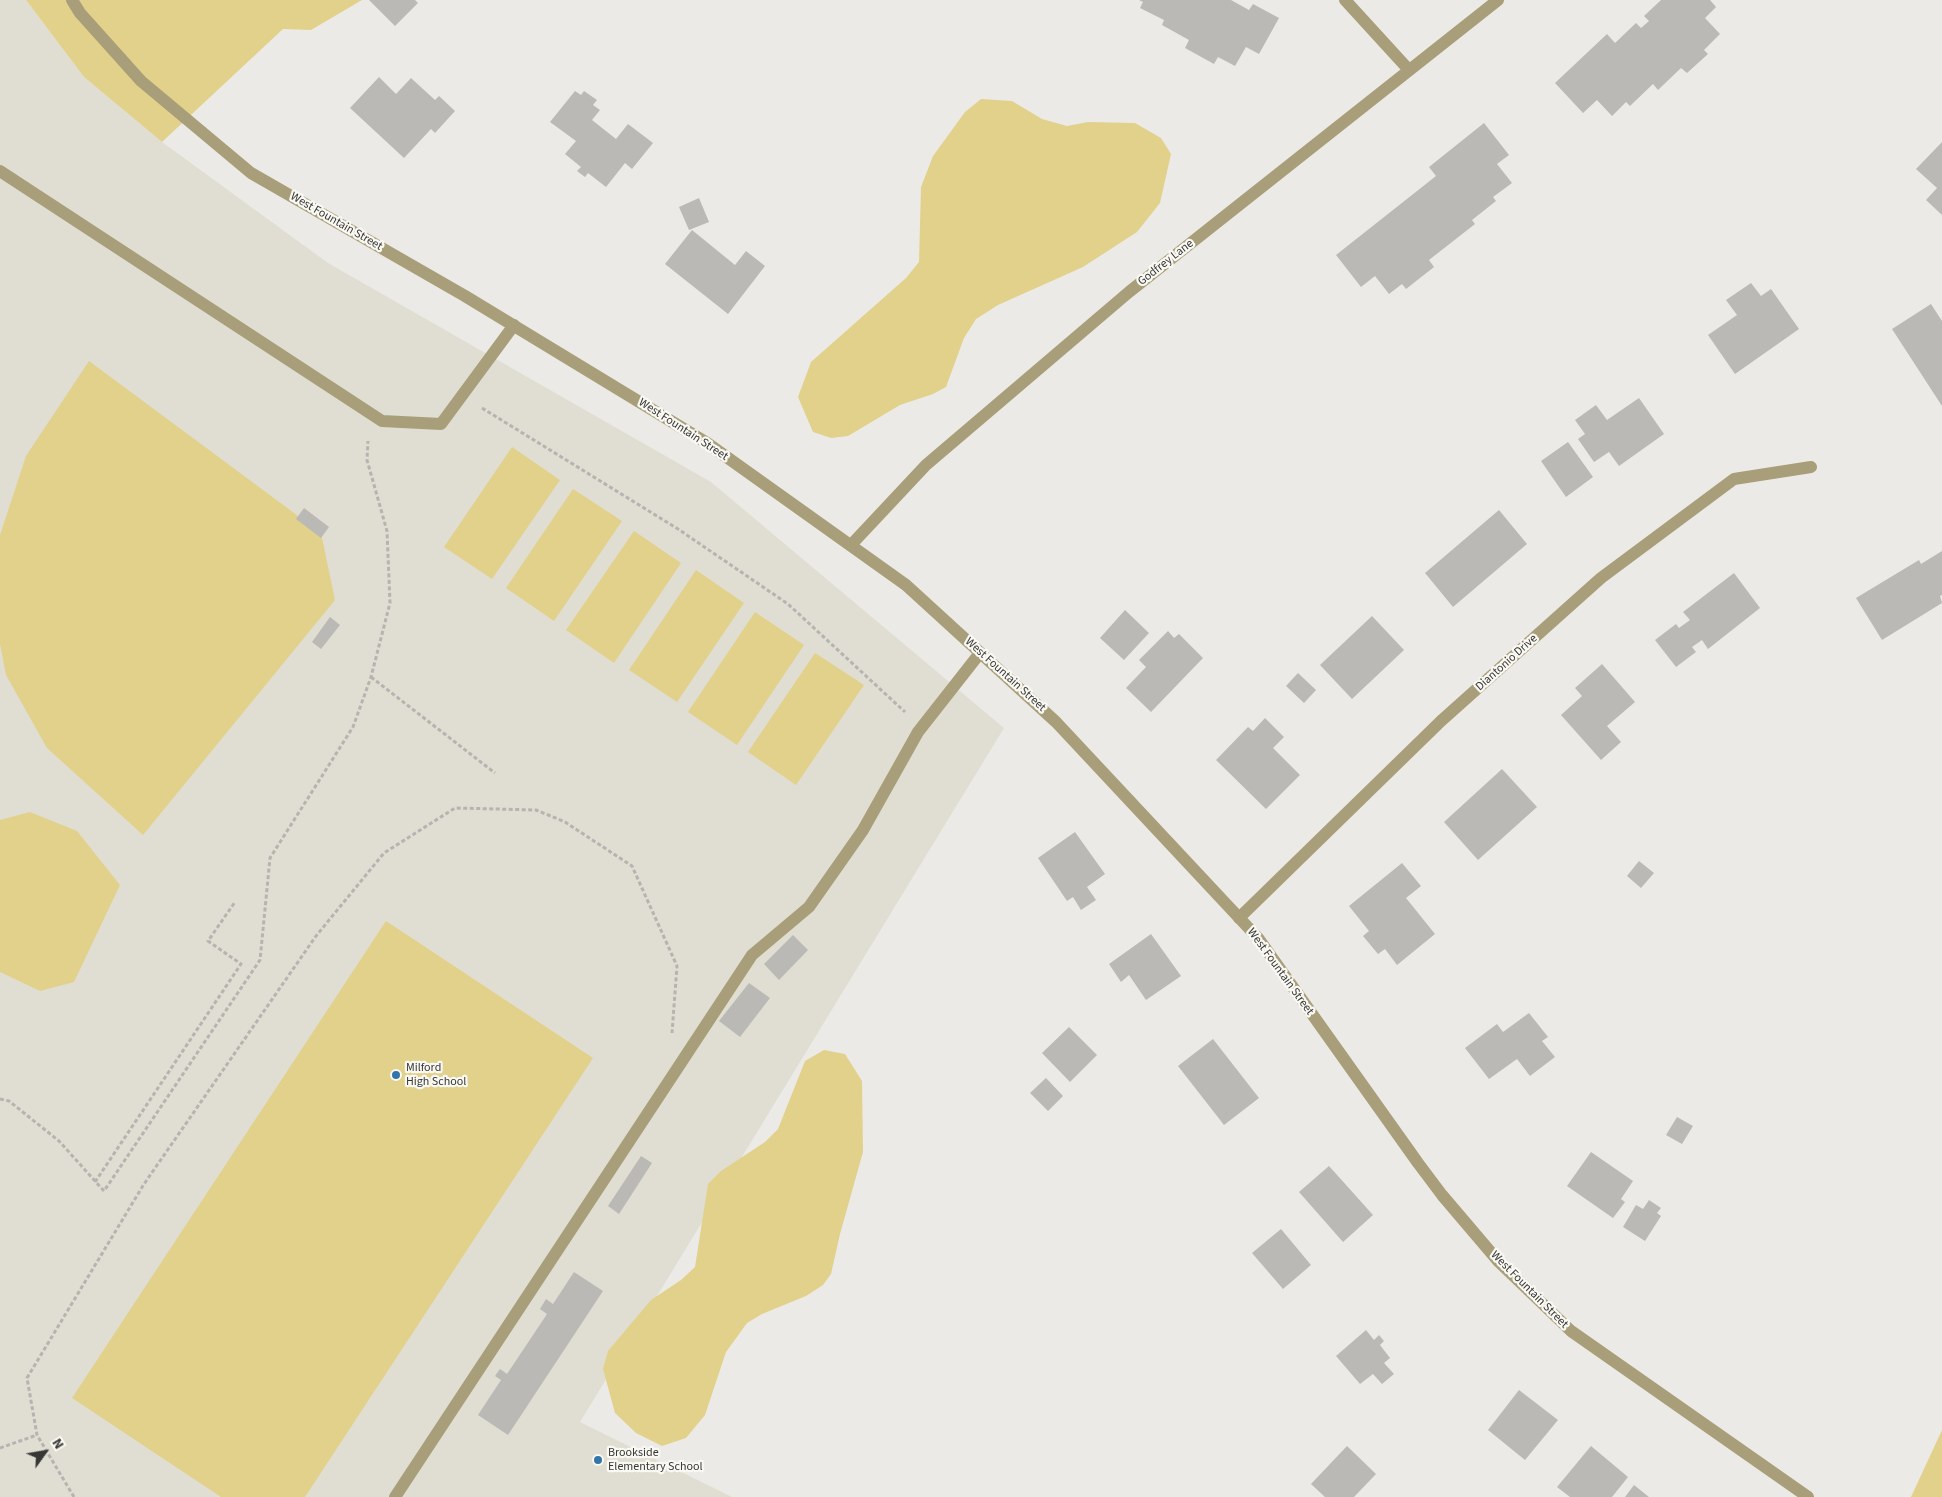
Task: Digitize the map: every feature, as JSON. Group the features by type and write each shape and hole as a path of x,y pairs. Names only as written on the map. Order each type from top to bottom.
{"street":[{"name":"West Fountain Street","path":"72,0 80,13 141,81 251,173 514,326 707,443 906,585 1056,722 1258,938 1437,1189 1499,1262 1571,1331 1808,1497"},
{"path":"1345,0 1409,70"},
{"name":"Godfrey Lane","path":"850,545 926,465 1099,317 1498,0"},
{"path":"0,171 382,421 441,424 514,326"},
{"name":"Diantonio Drive","path":"1239,918 1441,721 1601,578 1734,479 1811,467"},
{"path":"395,1497 752,955 808,907 863,830 922,727 980,653"}],"path":[{"path":"462,396 678,529 788,604 922,727"},
{"path":"0,1099 9,1101 59,1141 104,1191 260,960 270,858 353,727 371,677 390,603 387,530 367,460 370,414"},
{"path":"371,677 495,773"},
{"path":"74,1497 37,1435 27,1378 144,1184 316,936 384,853 455,808 536,810 565,822 632,866 677,966 671,1039"},
{"path":"95,1182 241,964 208,941 235,902"},
{"path":"0,1448 37,1435"}],"shaded area":[{"name":"Milford High School","path":"0,0 26,0 84,77 162,142 328,263 711,482 1004,728 580,1422 732,1497 0,1497"},
{"path":"26,0 362,0 311,30 283,29 162,142 84,77"},
{"path":"981,99 1012,101 1042,119 1067,126 1088,122 1135,123 1161,138 1171,154 1160,203 1137,232 1083,267 998,305 976,319 964,338 946,387 933,394 900,405 848,436 831,438 813,432 798,397 811,362 906,278 919,262 921,187 933,156 965,112"},
{"path":"89,361 321,533 335,600 143,835 47,748 6,675 0,644 0,535 26,456"},
{"path":"512,447 560,480 492,579 444,547"},
{"path":"573,489 622,521 554,621 506,588"},
{"path":"634,531 681,563 614,663 566,630"},
{"path":"696,570 744,603 677,702 629,670"},
{"path":"755,612 804,645 737,745 688,712"},
{"path":"815,653 864,685 796,785 748,752"},
{"path":"30,812 77,831 120,885 74,982 40,991 0,972 0,820"},
{"path":"386,921 593,1058 305,1497 221,1497 72,1398"},
{"path":"824,1050 845,1054 862,1081 863,1152 831,1274 823,1285 806,1296 762,1314 747,1323 726,1352 705,1415 686,1438 662,1446 636,1433 615,1413 603,1369 608,1351 651,1300 681,1280 695,1267 708,1184 721,1171 765,1142 778,1129 805,1061"},
{"path":"1942,1430 1942,1497 1911,1497"}],"building":[{"path":"369,0 415,0 418,3 395,26"},
{"path":"1139,0 1231,0 1249,10 1253,4 1279,18 1259,54 1246,47 1235,66 1218,57 1214,64 1185,48 1189,40 1162,25 1164,20 1140,8 1143,2"},
{"path":"1661,0 1710,0 1716,7 1705,18 1720,34 1704,50 1708,54 1687,73 1681,68 1658,90 1653,84 1630,106 1626,102 1612,116 1597,100 1583,113 1555,83 1607,34 1615,43 1636,23 1641,28 1649,21 1644,16"},
{"path":"379,77 396,94 411,78 435,100 439,96 455,111 435,133 431,129 404,158 350,108"},
{"path":"575,91 581,95 584,91 597,100 593,105 600,110 592,120 616,139 628,124 653,143 632,169 625,163 606,187 588,173 585,177 577,171 581,167 565,154 576,141 550,122"},
{"path":"1484,123 1509,155 1497,164 1512,183 1493,197 1496,201 1472,220 1475,224 1429,260 1434,267 1406,289 1402,284 1389,294 1375,276 1361,287 1336,255 1436,176 1429,167"},
{"path":"1942,142 1942,215 1926,200 1937,188 1916,169"},
{"path":"699,198 709,222 689,230 679,207"},
{"path":"692,230 735,265 746,251 765,266 728,314 665,264"},
{"path":"1751,283 1761,296 1771,289 1799,329 1735,374 1708,335 1737,315 1726,300"},
{"path":"1931,304 1942,321 1942,406 1892,329"},
{"path":"1639,398 1664,434 1619,466 1609,452 1594,462 1578,439 1585,434 1575,420 1596,405 1607,420"},
{"path":"1568,442 1593,477 1566,497 1541,461"},
{"path":"304,508 329,527 321,538 296,519"},
{"path":"1499,510 1527,544 1453,607 1425,573"},
{"path":"1942,551 1942,595 1940,596 1942,603 1882,640 1856,598 1919,560 1921,564"},
{"path":"1734,573 1760,608 1708,649 1702,640 1692,647 1696,652 1676,667 1655,640 1676,624 1679,628 1690,620 1683,612"},
{"path":"1125,610 1149,633 1124,660 1100,638"},
{"path":"1372,616 1404,650 1352,699 1320,665"},
{"path":"330,617 340,625 321,649 312,642"},
{"path":"1168,631 1174,638 1179,634 1203,658 1151,712 1126,688 1146,667 1139,660"},
{"path":"1602,664 1635,702 1607,726 1621,742 1601,760 1561,715 1582,696 1575,688"},
{"path":"1298,673 1316,690 1304,703 1286,686"},
{"path":"1265,718 1284,737 1273,748 1300,775 1266,809 1216,760 1248,727 1253,731"},
{"path":"1502,769 1537,807 1478,860 1444,822"},
{"path":"1075,832 1105,874 1087,887 1096,900 1081,910 1073,897 1067,901 1038,858"},
{"path":"1639,861 1654,873 1641,888 1627,876"},
{"path":"1402,863 1421,886 1406,898 1435,934 1397,965 1385,949 1378,954 1363,936 1369,931 1349,906"},
{"path":"1151,934 1181,976 1146,1000 1129,975 1121,982 1109,964"},
{"path":"793,935 808,950 779,980 764,964"},
{"path":"749,983 770,998 740,1037 719,1021"},
{"path":"1529,1013 1548,1037 1542,1041 1555,1057 1530,1076 1517,1059 1489,1079 1465,1048 1497,1024 1503,1032"},
{"path":"1069,1027 1097,1055 1070,1082 1042,1053"},
{"path":"1213,1039 1259,1098 1224,1125 1178,1066"},
{"path":"1046,1078 1063,1096 1048,1111 1030,1093"},
{"path":"1677,1117 1693,1126 1682,1144 1666,1135"},
{"path":"1591,1152 1633,1181 1621,1199 1625,1202 1613,1218 1567,1186"},
{"path":"641,1156 652,1163 619,1214 608,1206"},
{"path":"1329,1166 1373,1215 1343,1242 1299,1192"},
{"path":"1649,1200 1661,1208 1657,1213 1661,1216 1645,1241 1623,1227 1636,1205 1643,1209"},
{"path":"1281,1229 1311,1265 1283,1289 1252,1253"},
{"path":"574,1272 603,1291 508,1435 478,1415 501,1380 495,1376 500,1369 507,1374 547,1314 540,1309 546,1299 553,1304"},
{"path":"1366,1330 1374,1340 1379,1335 1384,1341 1380,1345 1390,1358 1384,1363 1394,1374 1382,1384 1373,1374 1360,1384 1336,1356"},
{"path":"1519,1390 1558,1420 1525,1460 1488,1430"},
{"path":"1347,1446 1376,1474 1354,1497 1325,1497 1311,1484"},
{"path":"1591,1446 1628,1477 1612,1497 1570,1497 1557,1487"},
{"path":"1634,1485 1649,1497 1625,1497"}],"place":[{"name":"Milford High School","path":"396,1075"},
{"name":"Brookside Elementary School","path":"598,1460"}]}
